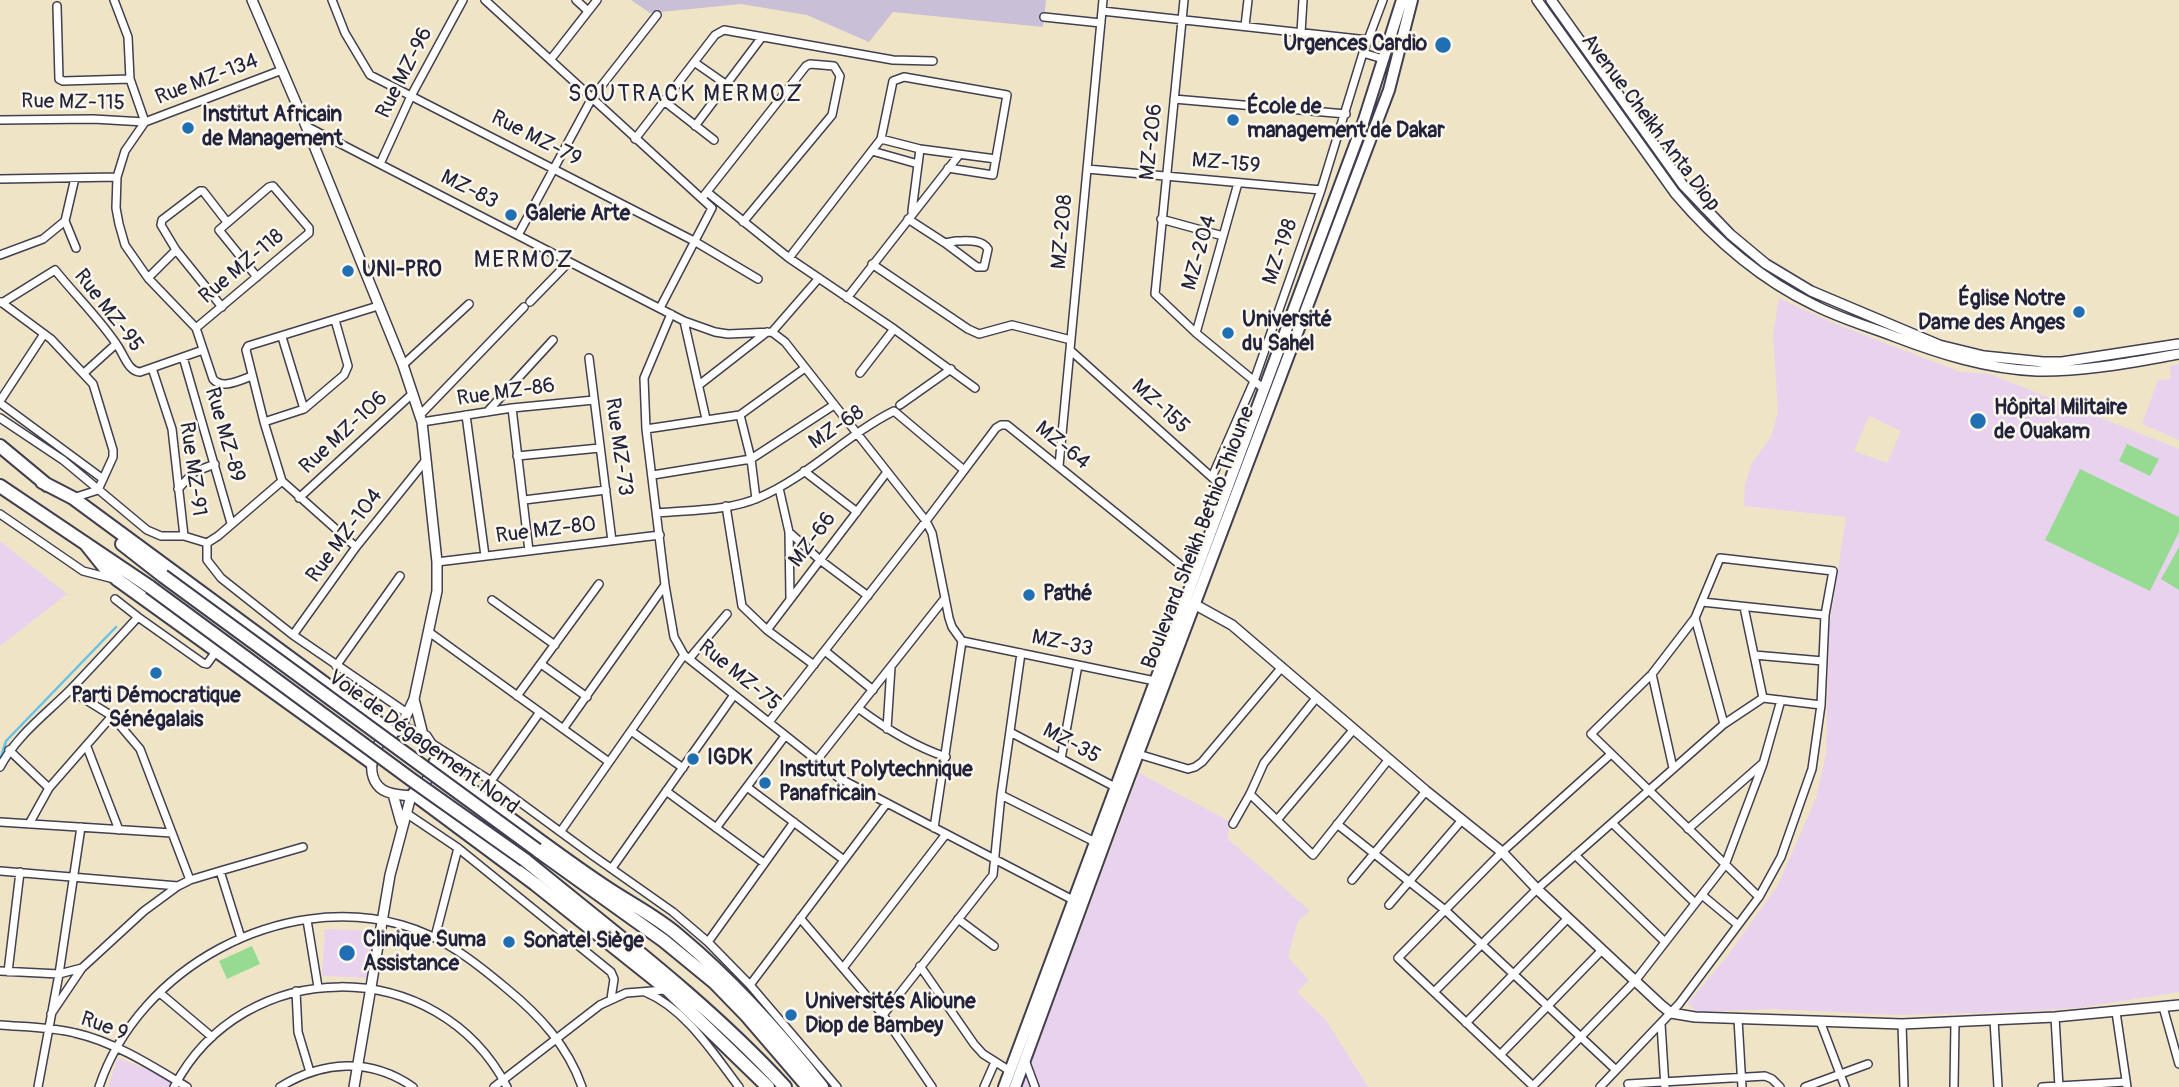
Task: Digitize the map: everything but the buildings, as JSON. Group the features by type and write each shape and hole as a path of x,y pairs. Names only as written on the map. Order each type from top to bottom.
{"highway":[{"name":"Voie de Dégagement Nord","path":"0,446 163,576 631,920 664,941 714,982 808,1087"},
{"path":"42,482 73,498 396,732"},
{"name":"Voie de Dégagement Nord","path":"0,486 150,587 525,860 682,988 785,1087"},
{"path":"85,543 118,580 371,762"},
{"path":"435,763 621,897 656,918 724,976 822,1087"},
{"path":"412,795 668,990 768,1087"},
{"path":"621,897 664,941"},
{"path":"563,908 621,938"}],"main road":[{"name":"Boulevard Sheikh Bethio Thioune","path":"1004,1087 1362,126 1402,0"},
{"name":"Boulevard Sheikh Bethio Thioune","path":"1015,1087 1389,90 1412,0"}],"street":[{"path":"114,0 128,37 130,79 145,122"},
{"path":"252,0 306,125 403,365 421,419 437,562 437,591 414,699 396,732"},
{"name":"Rue MZ-79","path":"332,0 345,33 370,75 694,241 758,279"},
{"name":"Rue MZ-96","path":"380,164 411,96 463,0"},
{"path":"485,0 635,139 704,195 975,388"},
{"path":"576,0 589,11"},
{"path":"551,60 597,0"},
{"name":"MZ-208","path":"1059,466 1103,0"},
{"name":"MZ-206","path":"1184,0 1154,287 1159,300 1196,333"},
{"path":"1245,26 1248,0"},
{"path":"1301,33 1303,0"},
{"name":"MZ-198","path":"1212,477 1254,381 1321,190 1363,53 1383,0"},
{"name":"Avenue Cheikh Anta Diop","path":"1537,0 1675,193 1698,220 1751,267 1807,301 1949,356 2009,369 2065,371 2179,354"},
{"name":"Avenue Cheikh Anta Diop","path":"1551,0 1695,200 1760,260 1811,291 1938,345 1984,356 2062,362 2179,344"},
{"path":"57,6 59,79 130,79"},
{"path":"1102,11 1368,40"},
{"path":"518,235 592,98 657,15"},
{"path":"1044,17 1101,23"},
{"path":"635,139 694,62 719,32 724,30 893,60 933,61"},
{"path":"695,126 762,37"},
{"path":"1363,53 1383,59"},
{"path":"694,62 727,85"},
{"path":"704,195 806,66 834,66 840,76 832,115 743,222"},
{"name":"Rue MZ-134","path":"252,376 222,385 213,379 196,328 148,278 125,244 116,208 117,177 125,152 145,122 282,70"},
{"path":"789,258 881,139 893,81 904,77 1007,95 993,175 948,168"},
{"path":"1174,99 1346,114"},
{"path":"664,102 714,140"},
{"name":"Rue MZ-115","path":"0,120 93,119 145,122"},
{"name":"MZ-83","path":"306,125 684,321 728,334 770,332"},
{"path":"881,139 920,149 996,159"},
{"path":"910,216 920,149"},
{"path":"872,151 918,164"},
{"path":"847,298 959,155"},
{"name":"MZ-159","path":"1087,169 1321,190"},
{"path":"0,179 117,177"},
{"path":"0,255 43,239 65,221 75,178"},
{"name":"MZ-204","path":"1196,333 1238,183"},
{"name":"Rue MZ-118","path":"196,328 309,233 309,228 274,186 227,222"},
{"path":"222,307 176,250 161,227 161,222 203,191 227,222 219,230 257,277"},
{"path":"660,308 712,209 704,195"},
{"path":"914,195 925,197"},
{"path":"910,216 977,268 984,267 988,249 985,245 978,241 946,243"},
{"path":"1161,219 1223,236"},
{"path":"65,221 76,248"},
{"path":"148,278 176,250"},
{"path":"421,419 569,262"},
{"path":"872,264 979,334 1012,325 1071,340"},
{"name":"Rue MZ-95","path":"1,302 55,270 116,344 131,369 135,372 152,368"},
{"path":"699,385 770,332 819,278"},
{"path":"1,302 44,334 84,373 97,394 113,457 98,490 73,498"},
{"path":"403,365 469,304"},
{"path":"356,547 282,481 246,350 248,346 378,306"},
{"name":"Rue MZ-75","path":"671,314 645,378 646,429 674,637 686,657 839,778 1073,900"},
{"path":"264,422 304,409 344,375 348,366 335,320"},
{"path":"684,321 706,419"},
{"path":"860,373 894,329"},
{"path":"770,332 785,342 926,521 936,546 952,627 962,641 934,828"},
{"path":"1196,333 1264,389"},
{"path":"44,334 0,402 103,479"},
{"path":"282,337 304,409"},
{"path":"487,413 553,340"},
{"path":"84,373 116,344"},
{"path":"152,368 203,350"},
{"name":"MZ-155","path":"1070,350 1226,490"},
{"name":"Rue MZ-89","path":"183,357 231,523"},
{"name":"Rue MZ-73","path":"589,358 612,541"},
{"name":"Rue MZ-91","path":"152,368 172,429 184,536"},
{"path":"646,429 740,415 805,368"},
{"path":"900,405 951,369"},
{"name":"Rue MZ-106","path":"299,498 412,394"},
{"name":"Rue MZ-86","path":"421,419 594,400"},
{"path":"653,475 751,459 834,405"},
{"path":"512,408 529,551"},
{"name":"MZ-68","path":"658,513 726,506 756,499 779,488 892,412 896,412 964,470"},
{"path":"466,415 485,556"},
{"path":"740,415 751,459 756,499"},
{"path":"0,418 62,460 147,530 161,536 184,536 207,543"},
{"name":"MZ-64","path":"769,722 996,428 1002,425 1007,425 1194,576"},
{"path":"517,456 600,448"},
{"name":"Rue MZ-104","path":"293,635 356,547 426,460"},
{"path":"178,489 194,472 215,464"},
{"path":"804,471 857,512"},
{"name":"MZ-66","path":"767,630 887,472"},
{"path":"207,543 282,481"},
{"path":"779,488 789,532 790,599"},
{"path":"524,500 606,490"},
{"path":"726,506 742,606 767,630 814,665"},
{"path":"0,514 83,571 118,580"},
{"path":"789,532 820,560 868,596"},
{"name":"Rue MZ-80","path":"437,562 660,535"},
{"path":"207,543 207,560 221,578 293,635 407,713"},
{"path":"1600,1087 1671,1013 1759,897 1781,857 1812,769 1821,705 1825,615 1833,571 1720,558 1695,618 1652,674 1591,734 1759,897"},
{"path":"336,666 400,576"},
{"path":"517,696 599,584"},
{"path":"564,729 665,585"},
{"path":"817,760 945,598"},
{"path":"115,599 138,618 207,664 217,650"},
{"path":"492,600 555,645"},
{"path":"1702,602 1825,615"},
{"path":"1194,604 1232,625 1426,791 1502,852 1537,889 1671,1013 1695,1017 1902,1024 2055,1017 2179,1005"},
{"path":"1744,607 1763,698"},
{"path":"561,831 686,657 727,614"},
{"path":"0,767 9,750 28,728 70,690 138,618"},
{"path":"1695,618 1724,724"},
{"path":"429,632 609,762"},
{"name":"MZ-33","path":"962,641 1155,681"},
{"path":"825,651 873,690"},
{"path":"883,1015 993,876 1001,795 1021,653"},
{"path":"1754,655 1823,661"},
{"path":"541,664 587,697"},
{"path":"1061,759 1078,665"},
{"path":"887,729 891,666"},
{"path":"1138,754 1188,769 1195,767 1282,667"},
{"path":"1652,674 1673,768"},
{"path":"70,690 113,716 140,749 190,880"},
{"path":"612,868 734,695"},
{"path":"1233,824 1251,794 1264,763 1317,697"},
{"path":"1434,992 1537,889 1724,724 1763,698 1821,705"},
{"path":"414,699 423,735"},
{"path":"1611,754 1502,852 1398,958 1533,1086 1635,981 1726,865 1763,764 1781,700"},
{"path":"858,708 917,747 946,757"},
{"path":"491,781 540,712"},
{"path":"29,824 49,788 113,716"},
{"path":"354,1087 382,921 405,813 412,795 435,768 437,752 426,736 408,729 385,737 370,766 381,790 412,795"},
{"path":"1277,820 1354,729"},
{"path":"631,732 683,768"},
{"name":"MZ-35","path":"1010,732 1115,787"},
{"path":"716,828 785,736"},
{"path":"430,743 491,781 673,912 708,942 750,985 837,1087"},
{"path":"87,747 119,830"},
{"path":"9,750 49,788"},
{"path":"1251,794 1313,855 1389,759"},
{"path":"1688,829 1763,764"},
{"path":"747,787 844,860"},
{"path":"666,791 764,863"},
{"path":"1352,880 1426,791"},
{"path":"393,794 402,825"},
{"path":"1001,795 1095,842"},
{"path":"750,985 887,803"},
{"path":"405,813 458,848 611,972 614,979 611,999"},
{"path":"1390,905 1462,820"},
{"path":"0,822 172,833"},
{"path":"708,942 794,822"},
{"path":"1612,823 1695,903"},
{"path":"1337,824 1445,910 1616,1070"},
{"path":"37,1087 59,974 81,827"},
{"path":"843,968 946,834"},
{"path":"50,1014 82,968 144,911 178,887 190,880 303,848"},
{"path":"435,937 458,848"},
{"path":"1575,855 1665,942"},
{"path":"0,870 178,887"},
{"path":"220,871 242,938"},
{"path":"20,872 4,972 59,974 82,968"},
{"path":"1702,895 1738,925"},
{"path":"99,1087 116,1047 142,1012 198,961 263,930 307,920 345,918 401,925 435,937 466,957 525,1004 556,1037 582,1087"},
{"path":"800,918 883,1015 932,1087"},
{"path":"1466,1023 1568,918"},
{"path":"958,919 994,946"},
{"path":"307,920 318,987"},
{"path":"1500,1055 1602,950"},
{"path":"920,967 974,1044 1010,1071"},
{"path":"175,1084 199,1050 212,1037 251,1009 296,992 318,987 344,986 370,988 406,998 440,1014 482,1049 505,1083"},
{"path":"641,990 670,1006 702,1039 739,1087"},
{"path":"494,1087 505,1083 556,1037 611,999 641,990 668,990"},
{"path":"296,992 296,1023 310,1072"},
{"path":"160,993 212,1037"},
{"path":"2163,1007 2179,1065"},
{"path":"2042,1087 2127,1084 2116,1012"},
{"path":"2055,1017 2059,1086"},
{"path":"1738,1019 1742,1087"},
{"path":"1994,1020 1998,1087"},
{"path":"1820,1021 1844,1087"},
{"path":"1954,1087 1955,1022"},
{"path":"1661,1024 1664,1084"},
{"path":"1902,1024 1904,1087"},
{"name":"Rue 9","path":"0,1025 75,1032 116,1047 175,1084 187,1087"},
{"path":"1025,1060 1035,1087"},
{"path":"984,1087 995,1062"},
{"path":"1805,1087 1868,1064"},
{"path":"280,1087 310,1072 333,1066 358,1065 384,1072 412,1087"},
{"path":"1628,1084 1765,1076 1780,1087"}],"shaded area":[{"path":"631,0 1046,0 1043,27 893,12 869,42 807,15 741,4 650,13"},
{"path":"1779,298 1833,323 1960,372 1990,374 2179,449 2179,992 2078,1008 1895,1015 1774,1009 1697,1012 1688,1003 1728,955 1778,885 1816,798 1826,754 1829,629 1846,517 1744,506 1745,484 1752,463 1771,437 1778,412 1773,335","holes":["1869,416 1901,431 1887,463 1854,451"]},
{"path":"2179,364 2179,440 2142,424 2158,380 2171,379 2170,366"},
{"path":"0,541 67,594 0,646"},
{"path":"1139,773 1229,821 1228,839 1310,911 1298,921 1288,957 1309,980 1297,992 1325,1019 1368,1087 1022,1087"},
{"name":"Clinique Suma Assistance","path":"325,929 372,931 370,978 322,976"},
{"path":"118,1058 177,1081 175,1087 108,1087"}],"green space":[{"path":"2127,444 2159,459 2150,476 2119,461"},
{"path":"2080,469 2179,517 2179,532 2150,591 2045,540"},
{"path":"2179,547 2179,590 2161,579"},
{"path":"252,946 260,964 227,979 219,961"}],"waterway":[{"path":"0,760 6,741 116,627"}],"place":[{"name":"Urgences Cardio","path":"1443,45"},
{"name":"École de management de Dakar","path":"1233,120"},
{"name":"Institut Africain de Management","path":"188,128"},
{"name":"Galerie Arte","path":"511,215"},
{"name":"UNI-PRO","path":"348,271"},
{"name":"Église Notre Dame des Anges","path":"2079,312"},
{"name":"Université du Sahel","path":"1228,333"},
{"name":"Hôpital Militaire de Ouakam","path":"1978,421"},
{"name":"Pathé","path":"1029,595"},
{"name":"Parti Démocratique Sénégalais","path":"156,673"},
{"name":"IGDK","path":"693,759"},
{"name":"Institut Polytechnique Panafricain","path":"765,783"},
{"name":"Sonatel Siège","path":"509,942"},
{"name":"Clinique Suma Assistance","path":"347,953"},
{"name":"Universités Alioune Diop de Bambey","path":"791,1015"}],"district":[{"name":"SOUTRACK MERMOZ","path":"686,95"},
{"name":"MERMOZ","path":"524,261"}]}
